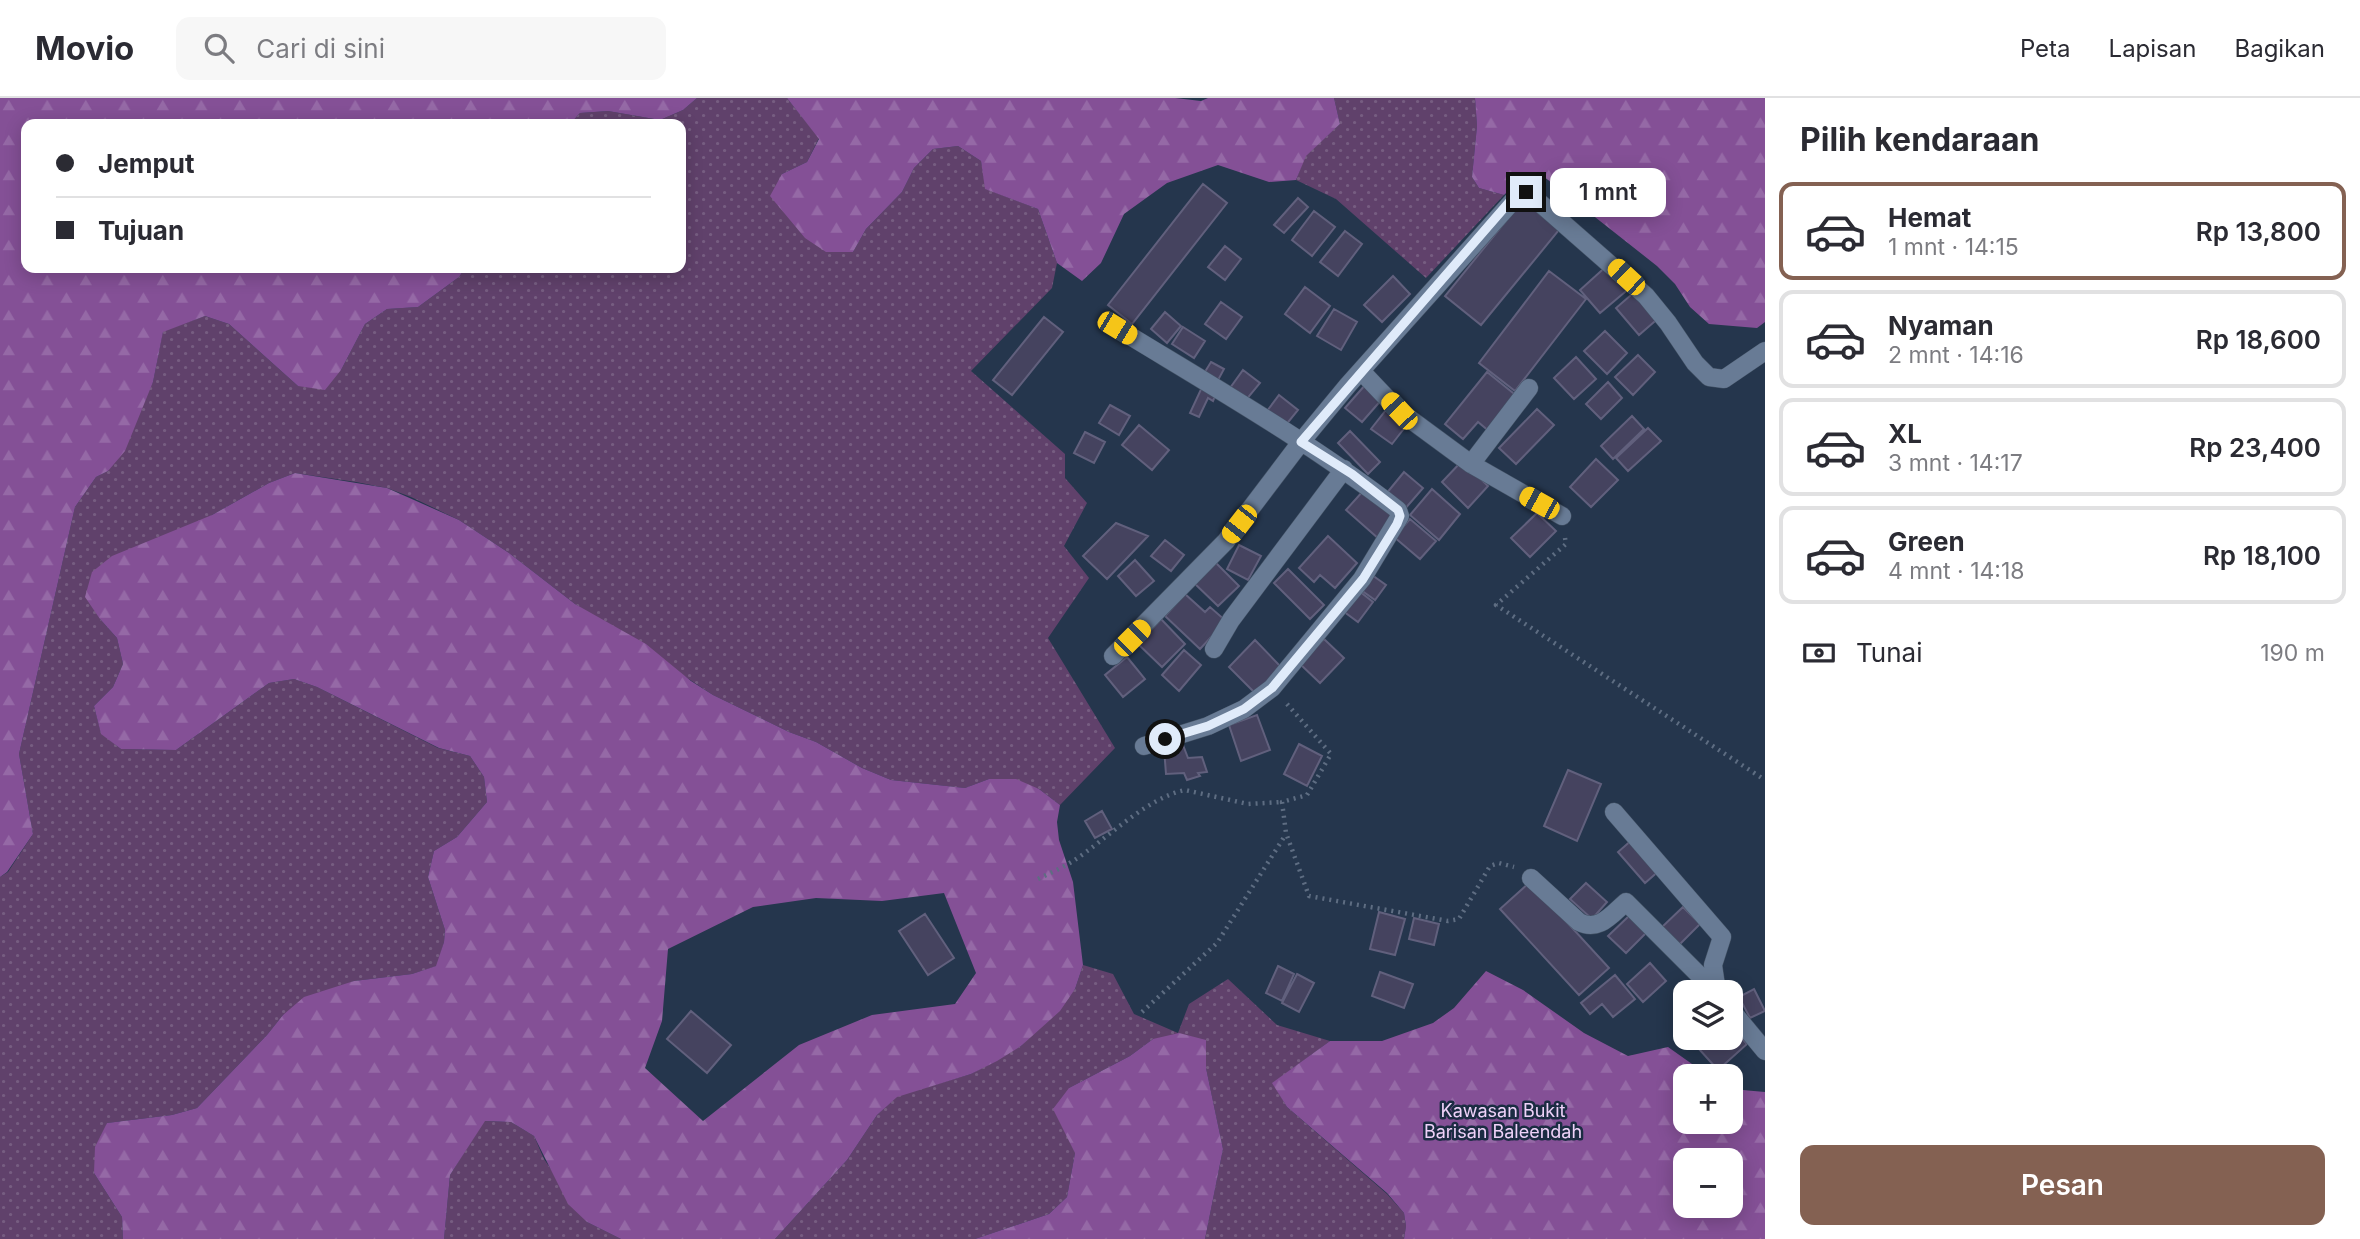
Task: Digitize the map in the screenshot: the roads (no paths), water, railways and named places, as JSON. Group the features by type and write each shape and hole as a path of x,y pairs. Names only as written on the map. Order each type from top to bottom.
{"street":[{"path":"1113,656 1226,541 1301,442 1511,200 1526,192 1646,296 1695,363 1710,377 1724,379 1765,351"},
{"path":"1117,328 1344,469 1398,510 1400,516 1363,579 1272,688 1244,709 1208,726 1144,746"},
{"path":"1362,372 1399,411 1471,464 1562,516"},
{"path":"1471,464 1529,388"},
{"path":"1214,649 1231,620 1344,469"},
{"path":"1614,812 1722,937 1713,965 1715,980"},
{"path":"1531,878 1578,922 1587,926 1597,925 1626,902 1704,980"},
{"path":"1743,1024 1765,1051"}],"park label":[{"name":"Kawasan Bukit Barisan Baleendah","path":"1503,1120"}]}
